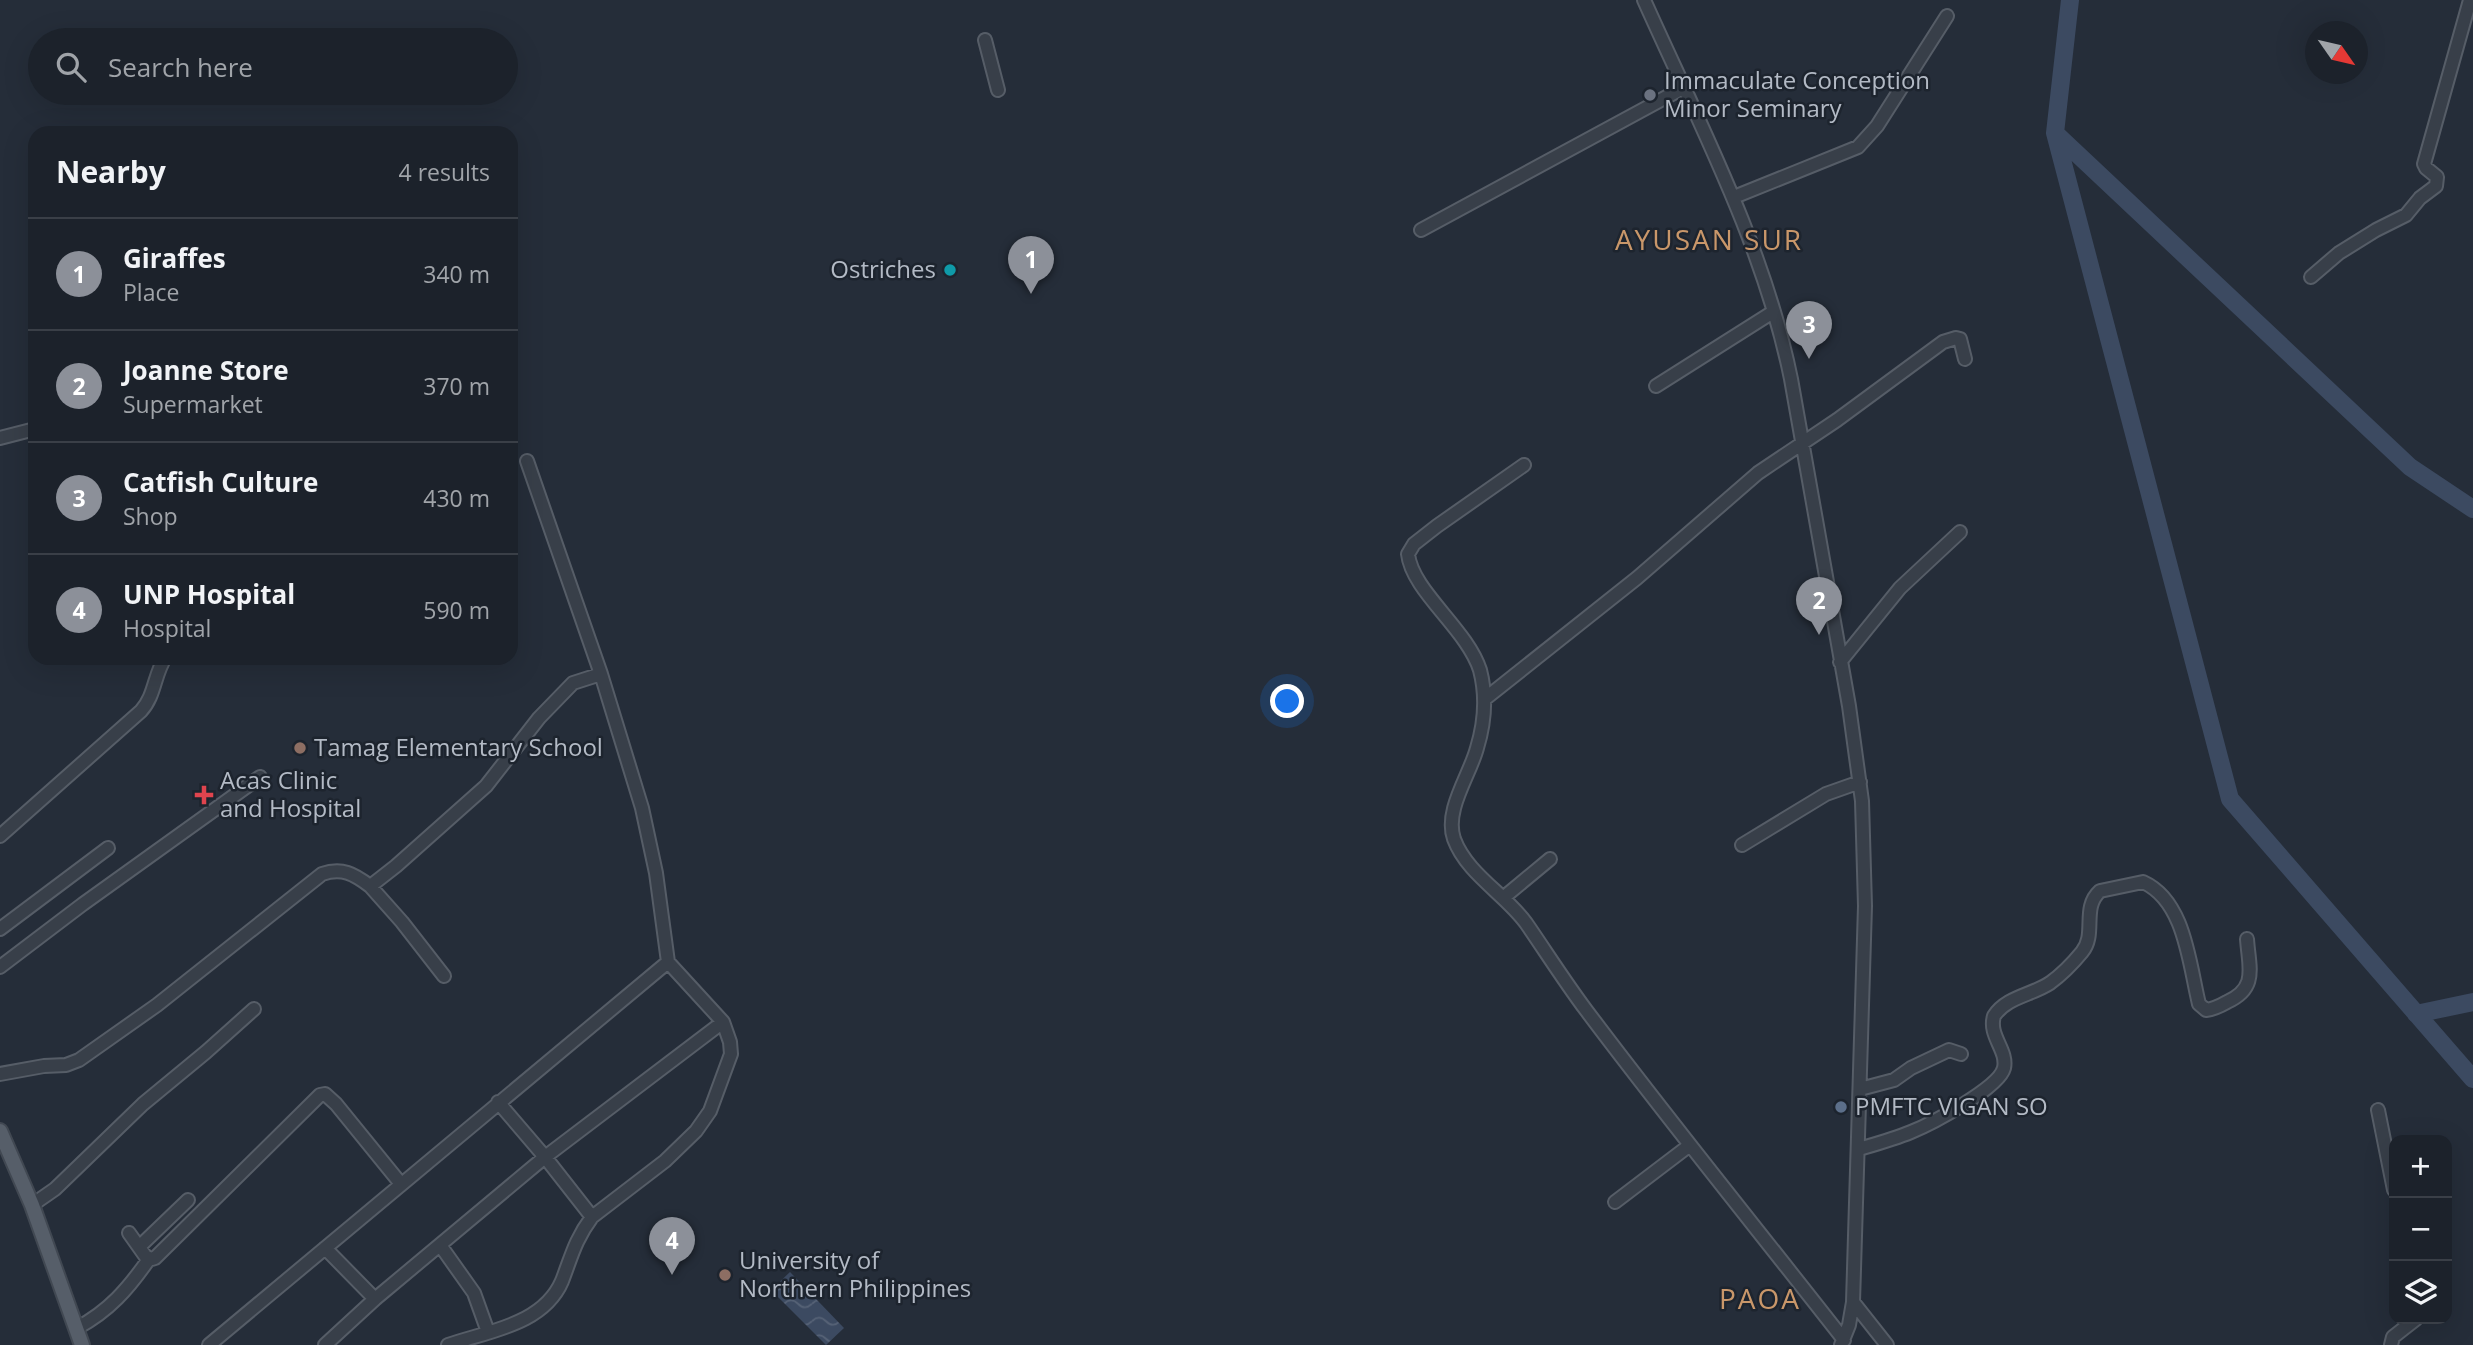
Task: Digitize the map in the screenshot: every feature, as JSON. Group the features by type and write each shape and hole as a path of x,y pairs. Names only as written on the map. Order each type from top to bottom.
{"main road":[{"path":"0,1131 32,1205 82,1345"}],"street":[{"path":"1644,0 1734,197 1787,360 1860,782 1865,906 1859,1149 1853,1302 1842,1343"},
{"path":"2311,277 2339,253 2406,215 2420,198 2436,186 2437,177 2424,164 2470,0"},
{"path":"1734,197 1858,147 1877,126 1947,16"},
{"path":"985,40 998,90"},
{"path":"1421,230 1683,88"},
{"path":"1656,386 1773,312"},
{"path":"1486,698 1637,578 1728,496 1801,442 1837,420 1943,342 1956,338 1960,340 1965,359"},
{"path":"0,438 28,431"},
{"path":"447,1345 526,1320 549,1301 562,1281 575,1244 592,1217 665,1161 696,1131 710,1111 731,1054 730,1041 723,1022 668,961 656,873 642,808 601,674 527,461"},
{"path":"1524,465 1413,544 1408,554 1416,577 1475,656 1486,698 1478,748 1455,808 1452,833 1463,856 1524,921 1585,1008 1842,1343"},
{"path":"1840,662 1900,588 1960,532"},
{"path":"0,836 141,711 150,698 161,665"},
{"path":"370,886 486,786 539,718 573,683 601,674"},
{"path":"0,967 260,777"},
{"path":"1742,845 1826,794 1860,782"},
{"path":"0,929 108,848"},
{"path":"1503,898 1550,859"},
{"path":"0,1074 66,1065 102,1046 322,874 332,870 353,873 370,886 444,976"},
{"path":"1859,1149 1917,1130 1957,1108 1997,1079 2003,1070 2004,1059 1992,1032 1994,1016 2008,1002 2053,981 2082,952 2089,936 2090,905 2100,891 2143,882 2169,902 2178,917 2199,1004 2206,1010 2213,1009 2246,990 2249,979 2247,939"},
{"path":"209,1345 668,961"},
{"path":"32,1205 55,1189 143,1104 254,1009"},
{"path":"325,1345 375,1299 545,1157 723,1022"},
{"path":"1860,1089 1894,1080 1911,1068 1949,1050 1961,1054"},
{"path":"77,1328 100,1316 117,1300 149,1259 159,1254 320,1095 325,1094 336,1104 401,1184"},
{"path":"498,1102 592,1217"},
{"path":"2378,1110 2389,1165"},
{"path":"1615,1202 1690,1146"},
{"path":"139,1247 188,1200"},
{"path":"128,1233 149,1259"},
{"path":"440,1245 474,1293 488,1332"},
{"path":"326,1248 375,1299"},
{"path":"1853,1302 1887,1345"},
{"path":"2391,1345 2396,1334 2409,1324"}],"water":[{"path":"790,1272 844,1328 826,1345 771,1290"}],"waterway":[{"path":"2070,0 2055,133 2230,799 2473,1079"},
{"path":"2055,133 2410,467 2473,509"},
{"path":"2416,1014 2473,1002"}],"place":[{"name":"Immaculate Conception Minor Seminary","path":"1650,95"},
{"name":"Ostriches","path":"950,270"},
{"name":"Giraffes","path":"1031,294"},
{"name":"Catfish Culture","path":"1809,359"},
{"name":"Joanne Store","path":"1819,635"},
{"name":"Tamag Elementary School","path":"300,748"},
{"name":"Acas Clinic and Hospital","path":"204,795"},
{"name":"PMFTC VIGAN SO","path":"1841,1107"},
{"name":"UNP Hospital","path":"672,1275"},
{"name":"University of Northern Philippines","path":"725,1275"}],"district":[{"name":"AYUSAN SUR","path":"1709,240"},
{"name":"PAOA","path":"1760,1299"}]}
